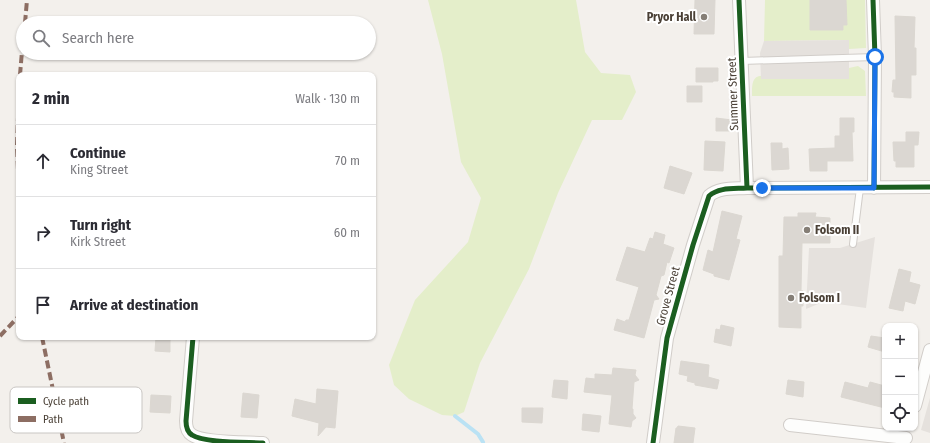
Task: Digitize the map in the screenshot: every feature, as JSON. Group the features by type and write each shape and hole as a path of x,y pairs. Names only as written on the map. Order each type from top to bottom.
{"street":[{"name":"Summer Street","path":"739,0 747,188"},
{"path":"873,0 875,57 874,188"},
{"name":"Grove Street","path":"653,443 667,338 707,200 714,191 747,188 930,187"},
{"path":"193,340 186,421 189,433 204,439 263,443"},
{"path":"918,395 930,350"},
{"path":"790,425 907,436"}],"lane":[{"path":"742,61 875,57"},
{"path":"853,244 860,188"}],"green space":[{"path":"428,0 576,0 585,52 601,73 630,75 636,92 622,120 592,120 558,193 529,269 480,363 464,412 455,416 442,415 409,399 394,385 389,365 415,300 468,242 481,198 461,162 442,54"},
{"path":"765,0 865,0 866,48 849,49 849,40 764,41"},
{"path":"858,66 865,71 866,96 752,96 754,79 760,76 764,76 766,79 849,79 849,68"}],"shaded area":[{"path":"849,40 849,79 761,79 760,53 764,41"},
{"path":"875,237 866,308 823,302 806,309 809,248 840,248"},
{"path":"930,398 930,433 921,430"}],"building":[{"name":"Pryor Hall","path":"695,0 715,0 714,34 694,34"},
{"path":"810,0 846,0 847,25 843,25 843,30 810,30"},
{"path":"895,16 915,17 914,48 916,48 916,75 911,75 911,98 894,97 894,92 892,92 893,80 896,80"},
{"path":"696,68 718,68 718,81 696,82"},
{"path":"687,86 702,86 702,102 687,102"},
{"path":"716,118 732,120 732,131 716,131"},
{"path":"840,118 854,118 854,132 852,132 853,161 827,161 827,171 810,171 809,149 835,148 835,136 840,136"},
{"path":"906,132 919,132 918,145 914,145 914,167 896,167 896,161 894,161 893,142 906,142"},
{"path":"705,141 725,142 723,171 704,170"},
{"path":"771,143 782,143 782,149 788,148 789,169 772,170"},
{"path":"670,166 692,173 684,194 664,188"},
{"path":"722,211 742,216 736,239 740,240 729,280 714,276 714,274 703,270 708,250 713,252"},
{"path":"798,213 816,213 815,217 830,218 830,243 802,243 801,291 803,291 803,306 801,306 801,328 779,327 779,256 783,256 784,217 798,217"},
{"path":"655,232 665,235 663,244 674,248 669,263 667,262 664,275 661,276 656,295 659,299 654,300 644,338 614,330 617,319 625,322 626,320 629,320 639,287 616,280 627,247 645,252 650,238 653,239"},
{"path":"899,269 911,272 909,282 920,285 915,304 905,301 903,311 889,308"},
{"path":"721,325 734,328 731,346 714,342 716,329 720,330"},
{"path":"871,336 882,338 882,351 868,347"},
{"path":"156,340 170,340 170,352 155,351"},
{"path":"681,361 709,365 708,377 719,380 717,389 695,385 695,383 687,381 688,376 679,374"},
{"path":"613,368 636,370 635,375 639,380 634,382 632,409 636,418 632,421 631,427 609,424 612,395 584,392 586,378 595,379 595,374 612,375"},
{"path":"554,380 568,381 567,399 552,397"},
{"path":"788,380 804,382 803,397 786,394"},
{"path":"845,382 868,388 870,382 882,385 882,407 841,397"},
{"path":"317,389 338,391 335,428 326,427 318,436 319,423 292,416 295,399 316,404"},
{"path":"243,393 259,395 257,418 241,417"},
{"path":"151,395 171,396 170,413 150,412"},
{"path":"522,408 543,408 542,423 522,422"},
{"path":"583,414 601,416 599,432 582,430"},
{"path":"678,426 695,428 693,443 674,443 676,428"}],"waterway":[{"path":"455,416 478,434 483,442"}],"marked path":[{"path":"26,16 27,0"},
{"path":"20,72 21,60"},
{"path":"0,336 16,319"},
{"path":"43,340 52,387"},
{"path":"62,433 64,443"}],"cycle path":[{"path":"739,0 747,188"},
{"path":"873,0 875,57 874,188"},
{"path":"653,443 667,338 693,245 709,196 717,191 747,188 930,187"},
{"path":"193,340 186,421 190,434 198,438 226,442 263,443"}],"place":[{"name":"Pryor Hall","path":"704,17"},
{"name":"Folsom II","path":"807,230"},
{"name":"Folsom I","path":"791,298"}],"route":[{"path":"762,188 874,188 875,57"}]}
